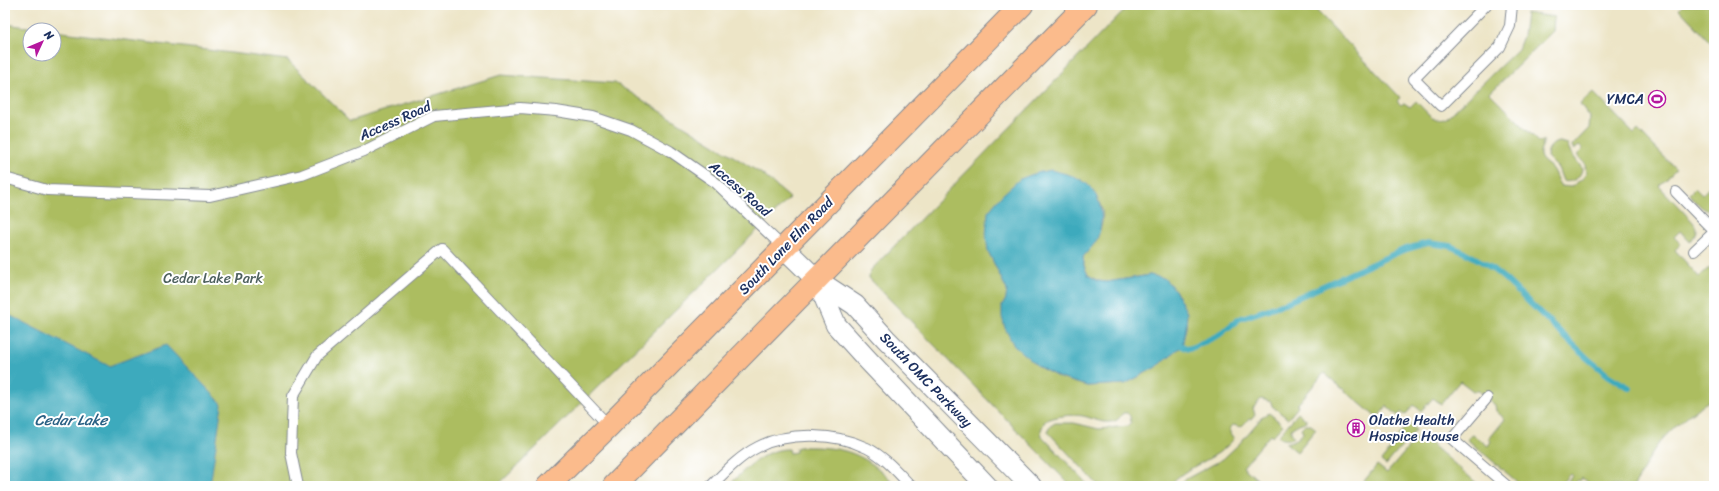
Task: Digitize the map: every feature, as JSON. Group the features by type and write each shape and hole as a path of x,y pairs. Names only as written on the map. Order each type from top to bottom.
{"main road":[{"name":"South Lone Elm Road","path":"548,486 609,426 1022,5"},
{"path":"614,486 1086,5"}],"street":[{"name":"South OMC Parkway","path":"784,248 817,280 855,305 886,339 1031,486"},
{"name":"South OMC Parkway","path":"817,280 836,325 987,486"}],"lane":[{"path":"1486,5 1414,79 1441,106 1500,47 1510,26 1512,5"},
{"name":"Access Road","path":"5,178 47,190 210,196 302,175 364,151 434,116 520,108 556,111 593,117 631,130 670,151 716,183 784,248"},
{"path":"1676,192 1714,232 1694,251"},
{"path":"298,486 291,453 293,396 313,362 317,356 442,249 609,426"},
{"path":"1487,398 1452,439 1507,486"},
{"path":"711,486 729,469 757,447 786,438 801,436 834,438 868,448 894,468 911,486"}],"green space":[{"path":"1129,5 1304,5 1308,8 1310,6 1316,10 1398,95 1400,98 1397,101 1401,105 1404,103 1410,107 1416,101 1427,113 1440,120 1449,116 1518,49 1523,36 1526,13 1554,17 1553,31 1490,93 1540,143 1543,140 1540,151 1541,157 1543,161 1552,169 1561,186 1571,187 1586,174 1585,164 1577,155 1583,149 1579,146 1574,150 1572,146 1589,128 1590,117 1580,104 1593,92 1634,134 1638,130 1676,169 1659,186 1693,222 1696,230 1695,235 1690,242 1680,231 1674,237 1681,244 1675,250 1699,277 1714,263 1714,398 1689,415 1664,437 1652,453 1634,486 1591,486 1582,478 1572,486 1564,486 1572,476 1570,474 1559,486 1522,486 1469,441 1468,438 1473,435 1488,446 1491,441 1489,439 1505,419 1496,411 1495,405 1479,391 1473,391 1460,381 1441,404 1433,398 1421,411 1414,405 1405,415 1401,412 1398,416 1387,406 1377,418 1324,373 1297,405 1298,407 1288,419 1272,406 1271,402 1261,399 1253,408 1255,415 1251,420 1249,419 1241,427 1233,425 1230,427 1230,433 1234,439 1226,447 1184,473 1169,486 1099,486 1048,432 1049,427 1055,423 1074,423 1099,429 1128,426 1131,423 1130,416 1127,413 1123,413 1113,422 1104,422 1074,415 1049,419 1045,421 1041,430 1042,436 1089,486 1071,486 869,278 870,271","holes":["1095,195 1101,206 1103,216 1098,235 1083,257 1084,266 1088,275 1098,281 1107,282 1150,275 1175,290 1187,313 1182,346 1156,367 1125,384 1087,386 1060,378 1039,367 1002,306 1006,299 1007,290 988,251"]},
{"path":"1683,5 1714,5 1714,46 1679,9"},
{"name":"Cedar Lake Park","path":"5,24 22,26 22,62 62,62 62,32 288,60 350,121 501,75 615,83 762,174 790,198 497,486 5,486"},
{"path":"1560,142 1567,144 1571,153 1582,168 1582,171 1578,177 1573,181 1563,181 1558,168 1547,157 1550,146"},
{"path":"1714,182 1714,213 1703,208 1689,194 1695,188 1702,195"},
{"path":"1269,413 1283,425 1272,437 1270,435 1243,467 1265,486 1178,486 1186,479 1223,459 1239,444 1263,416"},
{"path":"1298,413 1308,421 1292,428 1291,432 1294,437 1290,439 1286,440 1278,436"},
{"path":"1408,424 1416,430 1386,465 1381,461 1400,438 1398,436"},
{"path":"1304,425 1311,425 1316,429 1297,452 1286,443 1300,436 1303,432 1301,428"},
{"path":"1420,434 1480,486 1360,486 1377,465 1387,473"},
{"path":"796,448 829,448 842,450 853,454 875,466 897,486 728,486 748,467 763,456 780,450 789,449 790,453 796,452"}],"water":[{"path":"1051,170 1083,181 1095,193 1101,209 1101,227 1095,243 1083,257 1084,266 1088,275 1098,281 1107,282 1150,275 1164,278 1175,290 1187,313 1182,346 1156,367 1125,384 1087,386 1060,378 1039,367 1014,346 1005,328 1002,317 1002,306 1006,299 1007,290 988,251 986,236 988,212 1002,195 1020,179 1036,173"},
{"name":"Cedar Lake","path":"5,313 109,366 166,345 222,404 210,486 5,486"}],"waterway":[{"path":"1182,346 1189,349 1219,335 1239,319 1283,304 1403,250 1428,243 1450,246 1486,264 1505,279 1587,358 1609,376 1630,388"}],"place":[{"name":"YMCA","path":"1657,99"},
{"name":"Olathe Health Hospice House","path":"1356,428"}]}
